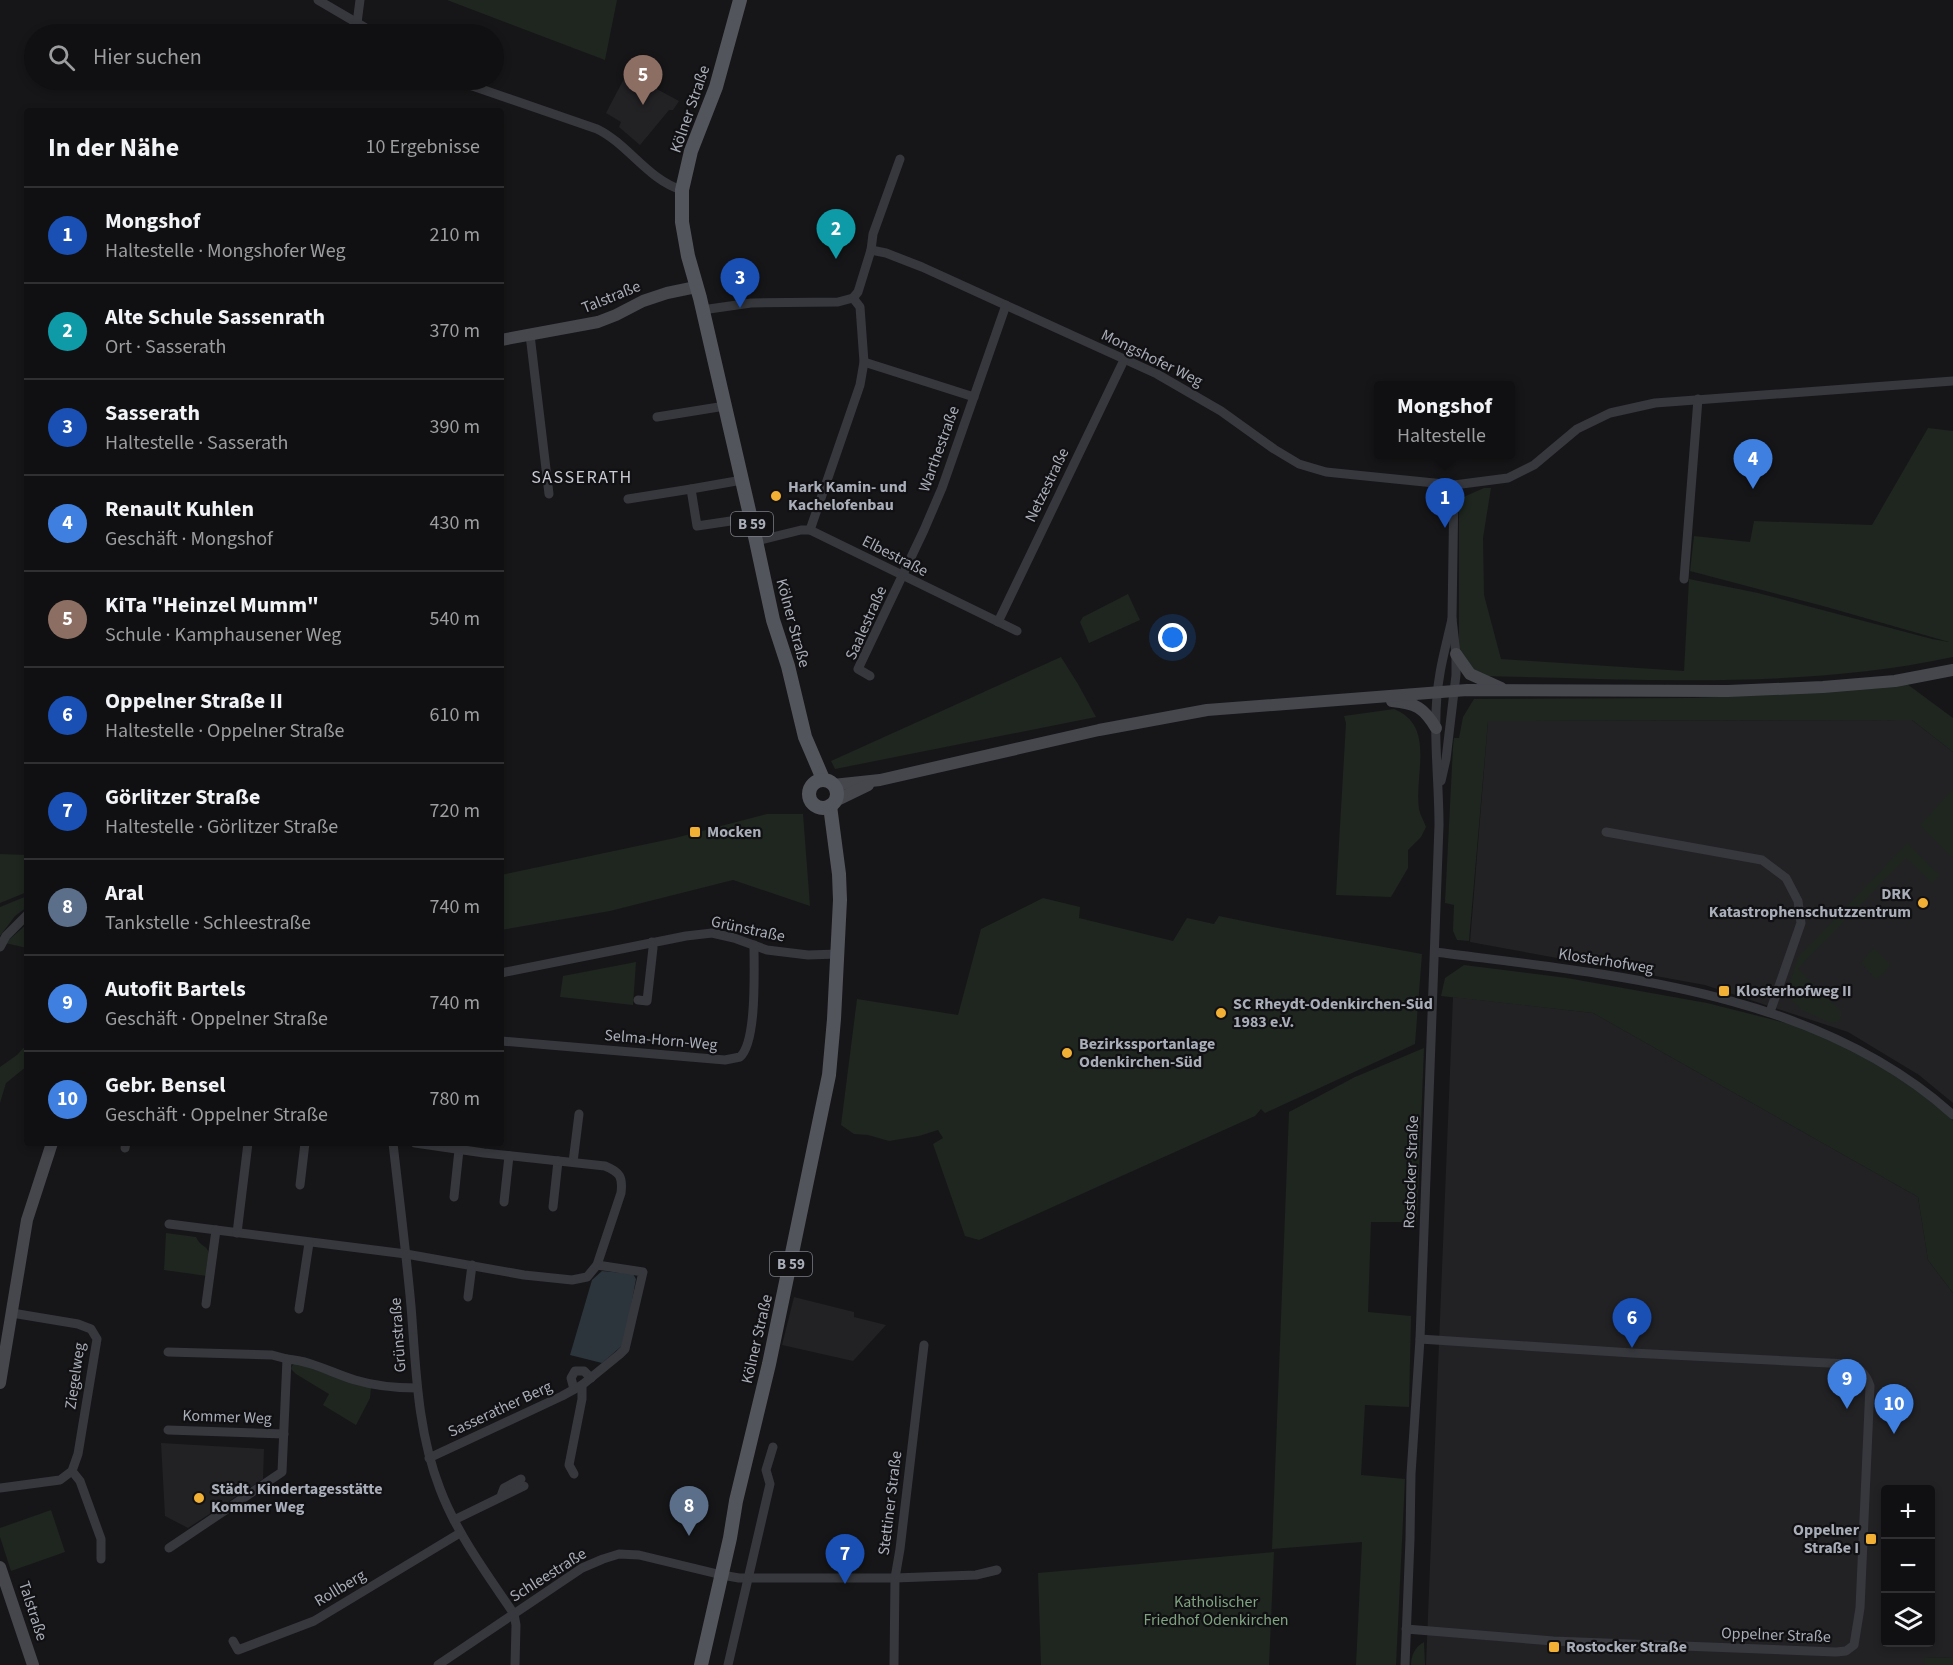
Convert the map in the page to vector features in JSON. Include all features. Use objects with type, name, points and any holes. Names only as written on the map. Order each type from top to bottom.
[{"type":"main road","name":"Kölner Straße","points":[[701,1665],[736,1501],[772,1354],[829,1075],[838,954],[839,874],[827,804],[837,792],[823,783],[806,763],[805,737],[788,666],[773,621],[682,222],[682,190],[691,151],[717,87],[740,0]]},
{"type":"main road","name":"Talstraße","points":[[504,339],[598,322],[643,301],[696,287]]},
{"type":"main road","points":[[1456,654],[1470,674],[1504,690]]},
{"type":"main road","points":[[823,783],[880,780],[1099,730],[1207,710],[1455,691],[1728,691],[1823,687],[1895,681],[1953,670]]},
{"type":"main road","points":[[1328,699],[1394,701],[1414,704],[1429,716],[1436,729]]},
{"type":"main road","points":[[827,804],[880,780]]},
{"type":"main road","name":"Kölner Straße","points":[[823,783],[810,790],[810,798],[827,804]]},
{"type":"main road","points":[[0,1383],[27,1220],[51,1146]]},
{"type":"main road","name":"Talstraße","points":[[0,1567],[33,1665]]},
{"type":"street","points":[[318,0],[357,23],[360,0]]},
{"type":"street","points":[[484,90],[612,136],[669,186],[682,190]]},
{"type":"street","points":[[702,310],[751,303],[838,302],[853,298],[858,292],[872,250],[873,234],[900,159]]},
{"type":"street","name":"Mongshofer Weg","points":[[872,250],[922,267],[1184,388],[1299,464],[1326,472],[1454,485],[1508,478],[1534,465],[1577,429],[1610,413],[1655,403],[1953,381]]},
{"type":"street","points":[[756,541],[810,530],[854,405],[864,362],[860,307],[853,298]]},
{"type":"street","name":"Warthestraße","points":[[903,577],[942,488],[1006,305]]},
{"type":"street","points":[[530,335],[549,494]]},
{"type":"street","name":"Netzestraße","points":[[998,622],[1124,360]]},
{"type":"street","name":"Warthestraße","points":[[864,362],[974,397]]},
{"type":"street","points":[[1684,579],[1698,399]]},
{"type":"street","points":[[657,417],[725,406]]},
{"type":"street","points":[[628,500],[742,480]]},
{"type":"street","points":[[1452,619],[1454,485]]},
{"type":"street","points":[[691,489],[697,525],[751,518]]},
{"type":"street","name":"Elbestraße","points":[[810,530],[1017,631]]},
{"type":"street","name":"Saalestraße","points":[[870,676],[858,669],[903,577]]},
{"type":"street","name":"Rostocker Straße","points":[[1439,789],[1446,759],[1455,691],[1456,654],[1452,619]]},
{"type":"street","name":"Rostocker Straße","points":[[1405,1665],[1411,1474],[1420,1339],[1435,952],[1439,789],[1436,729],[1439,673],[1452,619]]},
{"type":"street","points":[[1606,832],[1762,860],[1786,878],[1798,901],[1801,923],[1770,1012]]},
{"type":"street","points":[[0,947],[6,936],[24,918]]},
{"type":"street","name":"Grünstraße","points":[[504,972],[652,942],[712,933],[767,950],[808,955],[838,954]]},
{"type":"street","points":[[638,1000],[647,1001],[652,942]]},
{"type":"street","name":"Selma-Horn-Weg","points":[[504,1041],[725,1060],[740,1058],[747,1048],[751,1030],[754,945]]},
{"type":"street","name":"Klosterhofweg","points":[[1435,952],[1534,964],[1670,987],[1770,1012],[1833,1037],[1883,1062],[1930,1094],[1953,1115]]},
{"type":"street","points":[[573,1162],[579,1114]]},
{"type":"street","points":[[237,1233],[248,1146]]},
{"type":"street","points":[[300,1185],[305,1146]]},
{"type":"street","name":"Grünstraße","points":[[393,1146],[406,1254],[417,1388],[429,1458],[440,1491],[460,1533],[514,1614]]},
{"type":"street","points":[[168,1224],[406,1254],[524,1275],[572,1280],[587,1278],[597,1265],[621,1193],[623,1180],[620,1173],[605,1166],[508,1156],[485,1148],[459,1150],[434,1146]]},
{"type":"street","points":[[454,1197],[459,1150]]},
{"type":"street","points":[[504,1202],[508,1156]]},
{"type":"street","points":[[554,1207],[558,1161]]},
{"type":"street","points":[[206,1304],[216,1230]]},
{"type":"street","points":[[299,1309],[309,1243]]},
{"type":"street","points":[[468,1297],[472,1265]]},
{"type":"street","name":"Sasserather Berg","points":[[429,1458],[525,1415],[578,1387],[625,1349],[643,1272],[597,1265]]},
{"type":"street","name":"Ziegelweg","points":[[12,1313],[78,1324],[91,1329],[97,1339],[78,1454],[72,1471]]},
{"type":"street","name":"Oppelner Straße","points":[[1406,1629],[1553,1641],[1836,1652],[1846,1651],[1854,1646],[1860,1608],[1870,1386],[1866,1376],[1855,1367],[1848,1364],[1420,1339]]},
{"type":"street","name":"Stettiner Straße","points":[[894,1665],[895,1578],[924,1345]]},
{"type":"street","points":[[168,1352],[272,1355],[301,1360],[356,1380],[397,1388],[417,1388]]},
{"type":"street","name":"Kommer Weg","points":[[169,1548],[282,1472],[287,1359]]},
{"type":"street","points":[[574,1474],[569,1465],[582,1399],[578,1387],[571,1378],[575,1371],[584,1371],[591,1378]]},
{"type":"street","name":"Kommer Weg","points":[[168,1430],[284,1434]]},
{"type":"street","points":[[728,1665],[770,1484],[766,1470],[773,1447]]},
{"type":"street","points":[[0,1488],[60,1480],[72,1471],[80,1481],[101,1539],[101,1559]]},
{"type":"street","points":[[454,1520],[501,1496],[506,1496],[523,1482]]},
{"type":"street","name":"Rollberg","points":[[233,1641],[238,1650],[314,1621],[460,1533]]},
{"type":"street","name":"Schleestraße","points":[[438,1665],[582,1568],[619,1554],[639,1555],[722,1575],[748,1578],[895,1578],[976,1575],[997,1570]]},
{"type":"street","points":[[514,1614],[516,1625],[514,1665]]},
{"type":"shaded area","points":[[627,73],[679,101],[640,145],[619,127],[621,122],[606,113]]},
{"type":"shaded area","points":[[1912,720],[1953,752],[1953,1103],[1919,1075],[1848,1032],[1705,985],[1470,942],[1488,721]]},
{"type":"shaded area","points":[[1453,997],[1593,1013],[1918,1197],[1928,1260],[1953,1293],[1953,1658],[1925,1657],[1925,1665],[1426,1665]]},
{"type":"shaded area","points":[[602,1271],[633,1274],[636,1279],[624,1344],[602,1363],[570,1355],[592,1280]]},
{"type":"shaded area","points":[[794,1297],[854,1312],[854,1317],[886,1325],[853,1361],[782,1345]]},
{"type":"shaded area","name":"Städt. Kindertagesstätte Kommer Weg","points":[[161,1443],[264,1449],[263,1479],[188,1528],[165,1516]]},
{"type":"green space","points":[[447,0],[617,0],[605,60]]},
{"type":"green space","points":[[822,231],[841,244],[837,249],[818,238]]},
{"type":"green space","points":[[1928,428],[1953,431],[1953,657],[1836,674],[1718,680],[1659,680],[1481,676],[1469,668],[1459,652],[1459,499],[1484,488],[1491,488],[1483,538],[1484,595],[1501,659],[1684,671],[1689,579],[1758,593],[1949,642],[1690,571],[1694,536],[1750,542],[1754,521],[1872,525]]},
{"type":"green space","points":[[1128,594],[1140,620],[1089,643],[1080,622],[1083,617]]},
{"type":"green space","points":[[1061,657],[1096,717],[835,769],[831,761]]},
{"type":"green space","points":[[1907,684],[1953,718],[1953,752],[1912,720],[1488,721],[1469,941],[1457,940],[1453,931],[1454,905],[1445,903],[1453,747],[1454,738],[1459,738],[1463,717],[1474,699],[1692,698],[1799,693]]},
{"type":"green space","points":[[1394,709],[1407,717],[1415,727],[1419,739],[1419,809],[1426,827],[1421,837],[1408,850],[1408,868],[1391,897],[1336,895],[1346,723],[1344,716]]},
{"type":"green space","points":[[1953,789],[1953,858],[1920,825]]},
{"type":"green space","points":[[767,814],[803,814],[810,906],[733,880],[610,911],[504,929],[504,874],[675,838]]},
{"type":"green space","points":[[1907,843],[1940,875],[1932,883],[1906,858],[1798,969],[1841,1011],[1841,1018],[1831,1023],[1801,1010],[1792,1000],[1789,985],[1798,957]]},
{"type":"green space","points":[[0,854],[24,855],[24,893],[0,903]]},
{"type":"green space","points":[[24,897],[24,909],[15,916],[0,936],[0,907]]},
{"type":"green space","name":"Bezirkssportanlage Odenkirchen-Süd","points":[[1043,898],[1080,907],[1079,918],[1173,941],[1187,918],[1214,924],[1219,916],[1422,954],[1415,1044],[1265,1113],[1261,1109],[1255,1116],[979,1240],[965,1236],[933,1144],[943,1138],[938,1130],[889,1141],[854,1134],[841,1125],[857,999],[958,1015],[981,929]]},
{"type":"green space","points":[[24,927],[24,947],[5,943]]},
{"type":"green space","points":[[1875,949],[1890,964],[1877,979],[1861,963],[1871,950]]},
{"type":"green space","points":[[636,962],[633,1005],[560,997],[563,976]]},
{"type":"green space","points":[[1464,965],[1567,978],[1707,1003],[1830,1034],[1918,1086],[1953,1121],[1953,1293],[1928,1260],[1918,1197],[1593,1013],[1441,996],[1445,978]]},
{"type":"green space","points":[[24,1047],[24,1068],[6,1083],[0,1103],[0,1067]]},
{"type":"green space","points":[[1424,1048],[1417,1222],[1371,1222],[1368,1312],[1411,1316],[1409,1407],[1365,1405],[1361,1475],[1405,1479],[1396,1665],[1356,1665],[1362,1542],[1272,1549],[1289,1112],[1355,1077]]},
{"type":"green space","points":[[166,1233],[196,1237],[209,1253],[207,1276],[164,1270]]},
{"type":"green space","points":[[295,1363],[371,1388],[370,1398],[356,1425],[323,1405],[329,1394],[296,1374],[291,1369]]},
{"type":"green space","points":[[51,1510],[65,1552],[11,1571],[0,1537],[0,1528]]},
{"type":"green space","name":"Katholischer Friedhof Odenkirchen","points":[[1274,1552],[1269,1665],[1041,1665],[1038,1573]]},
{"type":"green space","points":[[1424,1642],[1425,1665],[1411,1665],[1414,1652]]},
{"type":"green space","points":[[1925,1657],[1953,1658],[1953,1665],[1925,1665]]},
{"type":"place","name":"KiTa \"Heinzel Mumm\"","points":[[643,105]]},
{"type":"place","name":"Alte Schule Sassenrath","points":[[836,259]]},
{"type":"place","name":"Sasserath","points":[[740,308]]},
{"type":"place","name":"Renault Kuhlen","points":[[1753,489]]},
{"type":"place","name":"Hark Kamin- und Kachelofenbau","points":[[776,496]]},
{"type":"place","name":"Mongshof","points":[[1445,528]]},
{"type":"place","name":"Mocken","points":[[695,832]]},
{"type":"place","name":"DRK Katastrophenschutzzentrum","points":[[1923,903]]},
{"type":"place","name":"Klosterhofweg II","points":[[1724,991]]},
{"type":"place","name":"SC Rheydt-Odenkirchen-Süd 1983 e.V.","points":[[1221,1013]]},
{"type":"place","name":"Bezirkssportanlage Odenkirchen-Süd","points":[[1067,1053]]},
{"type":"place","name":"Oppelner Straße II","points":[[1632,1348]]},
{"type":"place","name":"Autofit Bartels","points":[[1847,1409]]},
{"type":"place","name":"Gebr. Bensel","points":[[1894,1434]]},
{"type":"place","name":"Städt. Kindertagesstätte Kommer Weg","points":[[199,1498]]},
{"type":"place","name":"Aral","points":[[689,1536]]},
{"type":"place","name":"Oppelner Straße I","points":[[1871,1539]]},
{"type":"place","name":"Görlitzer Straße","points":[[845,1584]]},
{"type":"place","name":"Rostocker Straße","points":[[1554,1647]]},
{"type":"district","name":"SASSERATH","points":[[582,477]]}]
